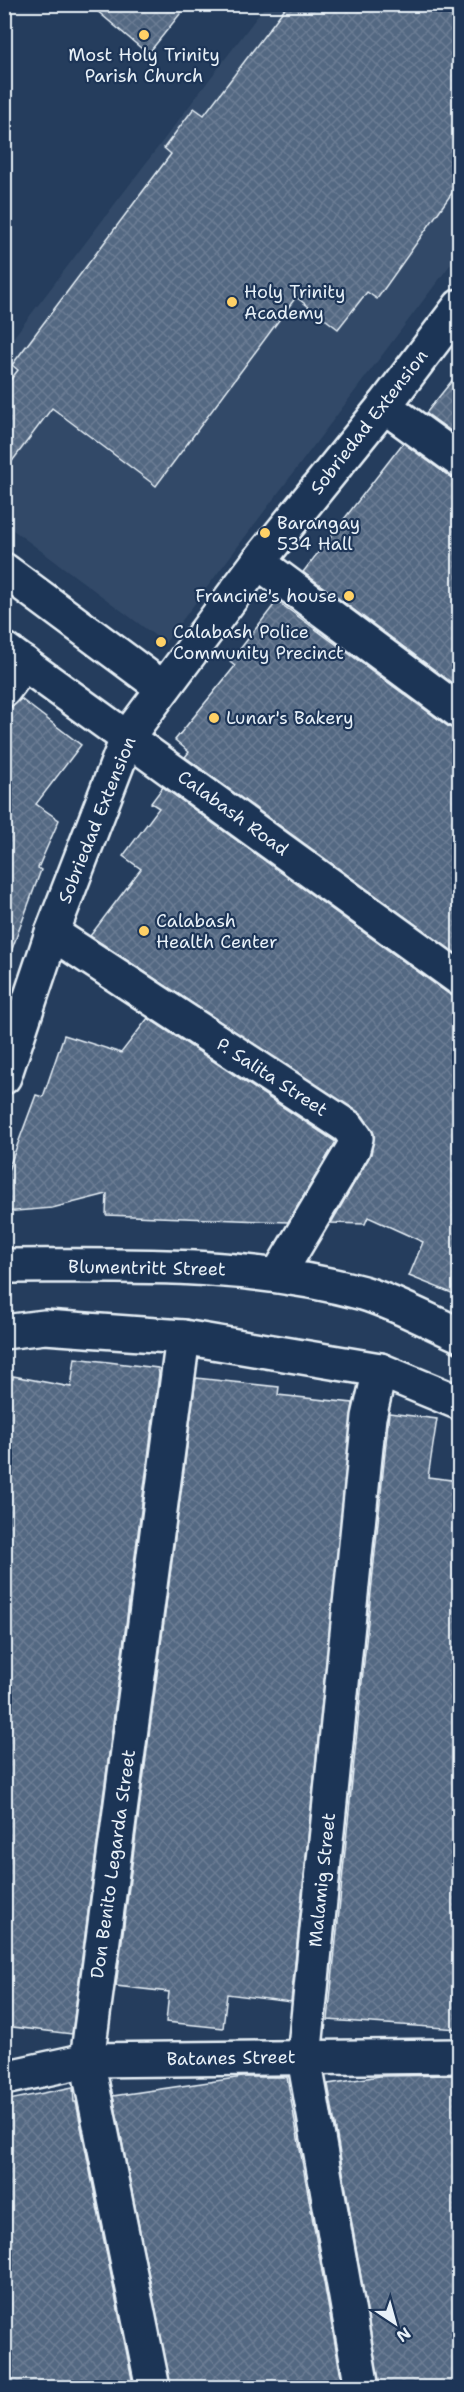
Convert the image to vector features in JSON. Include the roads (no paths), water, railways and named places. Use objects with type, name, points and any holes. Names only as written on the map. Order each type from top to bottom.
[{"type":"street","name":"Sobriedad Extension","points":[[4,1077],[52,933],[128,736],[258,562],[384,406],[459,306]]},
{"type":"street","points":[[384,406],[459,461]]},
{"type":"street","points":[[258,562],[459,712]]},
{"type":"street","points":[[4,570],[163,688]]},
{"type":"street","points":[[4,690],[14,656]]},
{"type":"street","name":"Calabash Road","points":[[14,656],[128,736],[459,979]]},
{"type":"street","name":"P. Salita Street","points":[[52,933],[348,1127],[356,1138],[353,1149],[278,1275]]},
{"type":"street","name":"Blumentritt Street","points":[[4,1266],[194,1266],[278,1275],[365,1294],[459,1335]]},
{"type":"street","points":[[4,1332],[45,1327],[183,1337],[380,1370],[459,1403]]},
{"type":"street","name":"Don Benito Legarda Street","points":[[153,2388],[87,2060],[183,1337]]},
{"type":"street","name":"Malamig Street","points":[[362,2388],[303,2058],[369,1416],[380,1370]]},
{"type":"street","name":"Batanes Street","points":[[4,2078],[87,2060],[459,2056]]},
{"type":"place","name":"Most Holy Trinity Parish Church","points":[[144,35]]},
{"type":"place","name":"Holy Trinity Academy","points":[[232,302]]},
{"type":"place","name":"Barangay 534 Hall","points":[[265,533]]},
{"type":"place","name":"Francine's house","points":[[349,596]]},
{"type":"place","name":"Calabash Police Community Precinct","points":[[161,642]]},
{"type":"place","name":"Lunar's Bakery","points":[[214,718]]},
{"type":"place","name":"Calabash Health Center","points":[[144,931]]}]
